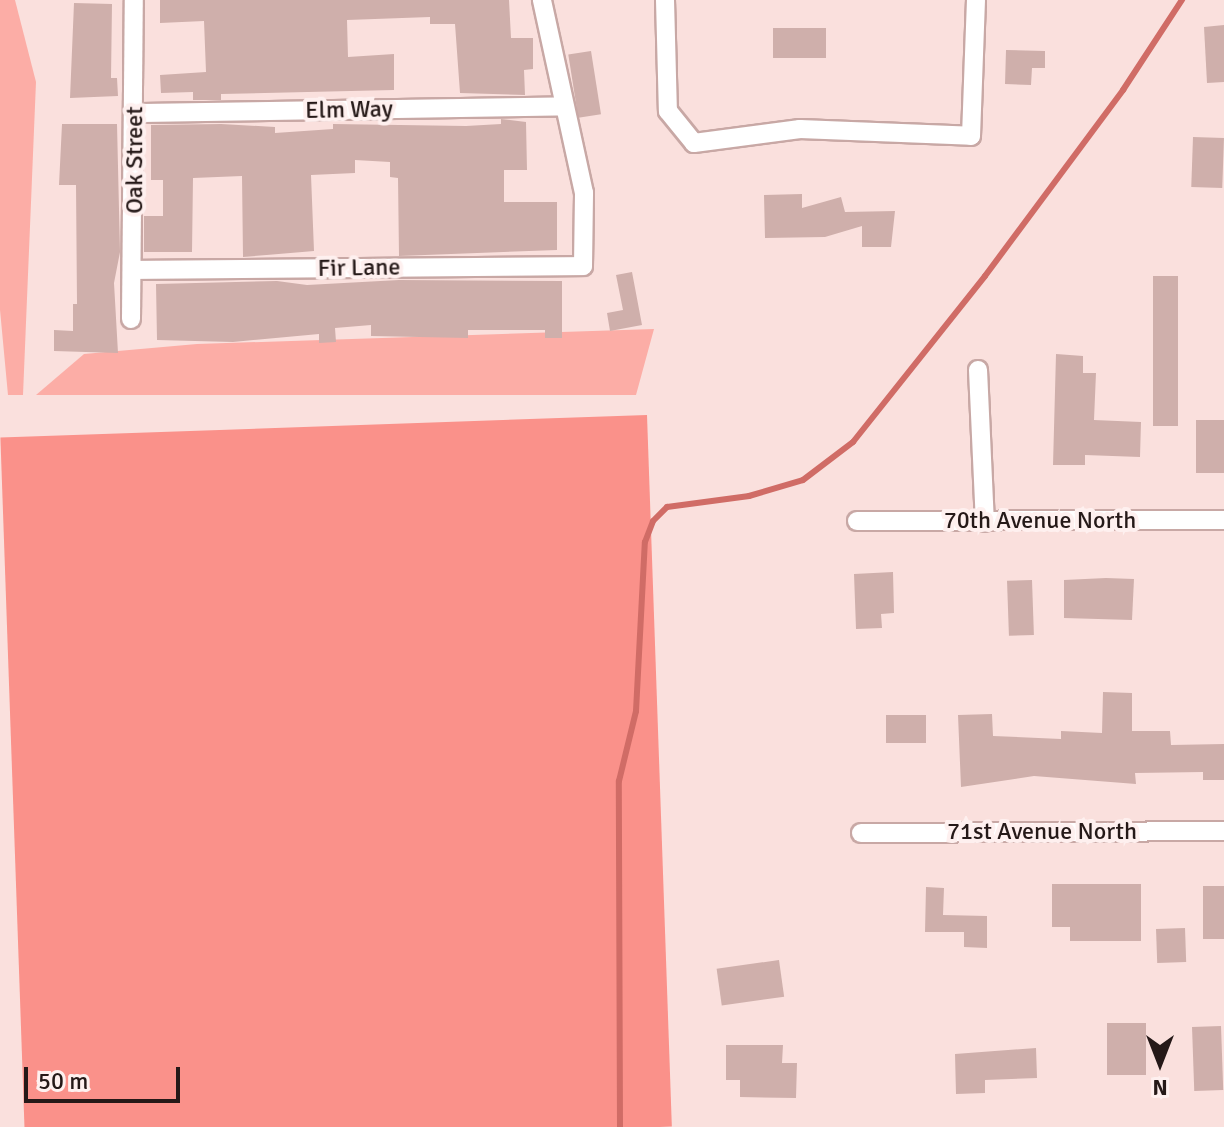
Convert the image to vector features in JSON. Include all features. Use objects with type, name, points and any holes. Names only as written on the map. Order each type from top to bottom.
[{"type":"street","name":"Oak Street","points":[[131,319],[135,270],[134,0]]},
{"type":"street","points":[[542,0],[563,106]]},
{"type":"street","points":[[665,0],[668,111],[694,143],[800,129],[971,136],[976,0]]},
{"type":"street","name":"Elm Way","points":[[135,113],[563,106]]},
{"type":"street","name":"Fir Lane","points":[[135,270],[583,266],[584,193],[563,106]]},
{"type":"street","points":[[978,370],[985,522]]},
{"type":"street","name":"70th Avenue North","points":[[857,521],[1224,520]]},
{"type":"street","name":"71st Avenue North","points":[[861,833],[1224,831]]},
{"type":"shaded area","points":[[0,0],[15,0],[36,82],[23,395],[8,395],[0,310]]},
{"type":"shaded area","points":[[654,329],[636,395],[36,395],[84,354],[197,344]]},
{"type":"shaded area","points":[[647,415],[672,1127],[24,1127],[0,438]]},
{"type":"building","points":[[160,0],[509,0],[511,38],[533,38],[533,69],[524,70],[525,95],[460,93],[455,24],[430,24],[430,17],[347,20],[348,57],[394,54],[394,90],[221,94],[221,100],[193,100],[193,92],[161,93],[160,75],[206,72],[204,21],[160,23]]},
{"type":"building","points":[[74,3],[112,4],[111,78],[117,78],[118,96],[70,98]]},
{"type":"building","points":[[1224,25],[1224,82],[1207,83],[1204,27]]},
{"type":"building","points":[[773,28],[826,28],[826,58],[773,58]]},
{"type":"building","points":[[1006,50],[1045,51],[1045,68],[1032,68],[1031,85],[1005,84]]},
{"type":"building","points":[[591,51],[601,114],[578,118],[568,55]]},
{"type":"building","points":[[501,119],[526,122],[527,170],[504,170],[504,202],[557,202],[557,250],[399,256],[398,178],[390,177],[390,162],[355,160],[355,173],[311,175],[314,251],[243,257],[242,176],[193,178],[192,252],[144,252],[144,216],[163,216],[163,180],[151,180],[151,125],[275,127],[275,133],[333,129],[333,124],[466,126],[501,124]]},
{"type":"building","points":[[62,124],[117,124],[120,252],[114,283],[118,353],[54,351],[54,330],[73,331],[73,304],[77,304],[76,185],[59,185]]},
{"type":"building","points":[[1193,137],[1224,138],[1222,188],[1191,187]]},
{"type":"building","points":[[802,194],[802,208],[841,197],[845,212],[895,211],[891,247],[862,247],[862,226],[825,237],[765,238],[764,195]]},
{"type":"building","points":[[632,272],[642,325],[610,331],[607,313],[623,310],[616,275]]},
{"type":"building","points":[[1153,276],[1178,276],[1178,426],[1153,426]]},
{"type":"building","points":[[399,280],[562,281],[562,338],[545,338],[545,330],[468,330],[468,338],[371,336],[371,325],[335,328],[336,342],[319,343],[319,334],[233,342],[157,340],[156,284],[277,281],[307,285]]},
{"type":"building","points":[[1056,354],[1083,356],[1083,373],[1096,373],[1094,420],[1141,422],[1140,457],[1085,455],[1085,465],[1053,465]]},
{"type":"building","points":[[1196,420],[1224,420],[1224,473],[1196,473]]},
{"type":"building","points":[[893,572],[894,613],[881,614],[882,628],[856,629],[854,574]]},
{"type":"building","points":[[1134,579],[1132,620],[1064,618],[1064,580]]},
{"type":"building","points":[[1032,580],[1034,635],[1009,636],[1007,581]]},
{"type":"building","points":[[1103,692],[1132,693],[1132,731],[1170,731],[1171,745],[1224,744],[1224,780],[1203,780],[1203,772],[1135,773],[1136,784],[1034,776],[961,787],[958,715],[992,714],[993,736],[1061,739],[1061,731],[1102,733]]},
{"type":"building","points":[[886,715],[926,715],[926,743],[886,743]]},
{"type":"building","points":[[1052,884],[1141,884],[1141,941],[1070,941],[1070,927],[1052,927]]},
{"type":"building","points":[[1203,886],[1224,886],[1224,939],[1203,939]]},
{"type":"building","points":[[926,887],[944,888],[943,915],[987,916],[987,948],[964,947],[964,932],[925,932]]},
{"type":"building","points":[[1185,928],[1186,962],[1157,963],[1156,929]]},
{"type":"building","points":[[779,960],[784,997],[722,1005],[717,969]]},
{"type":"building","points":[[1107,1023],[1146,1023],[1146,1075],[1107,1075]]},
{"type":"building","points":[[1221,1026],[1223,1090],[1194,1091],[1192,1027]]},
{"type":"building","points":[[726,1045],[783,1045],[782,1063],[797,1063],[796,1098],[740,1097],[740,1080],[726,1080]]},
{"type":"building","points":[[1036,1048],[1037,1078],[985,1080],[985,1093],[956,1094],[955,1054]]},
{"type":"waterway","points":[[620,1127],[619,781],[636,711],[645,542],[653,521],[667,507],[749,496],[803,480],[853,442],[985,276],[1123,90],[1182,0]]}]
